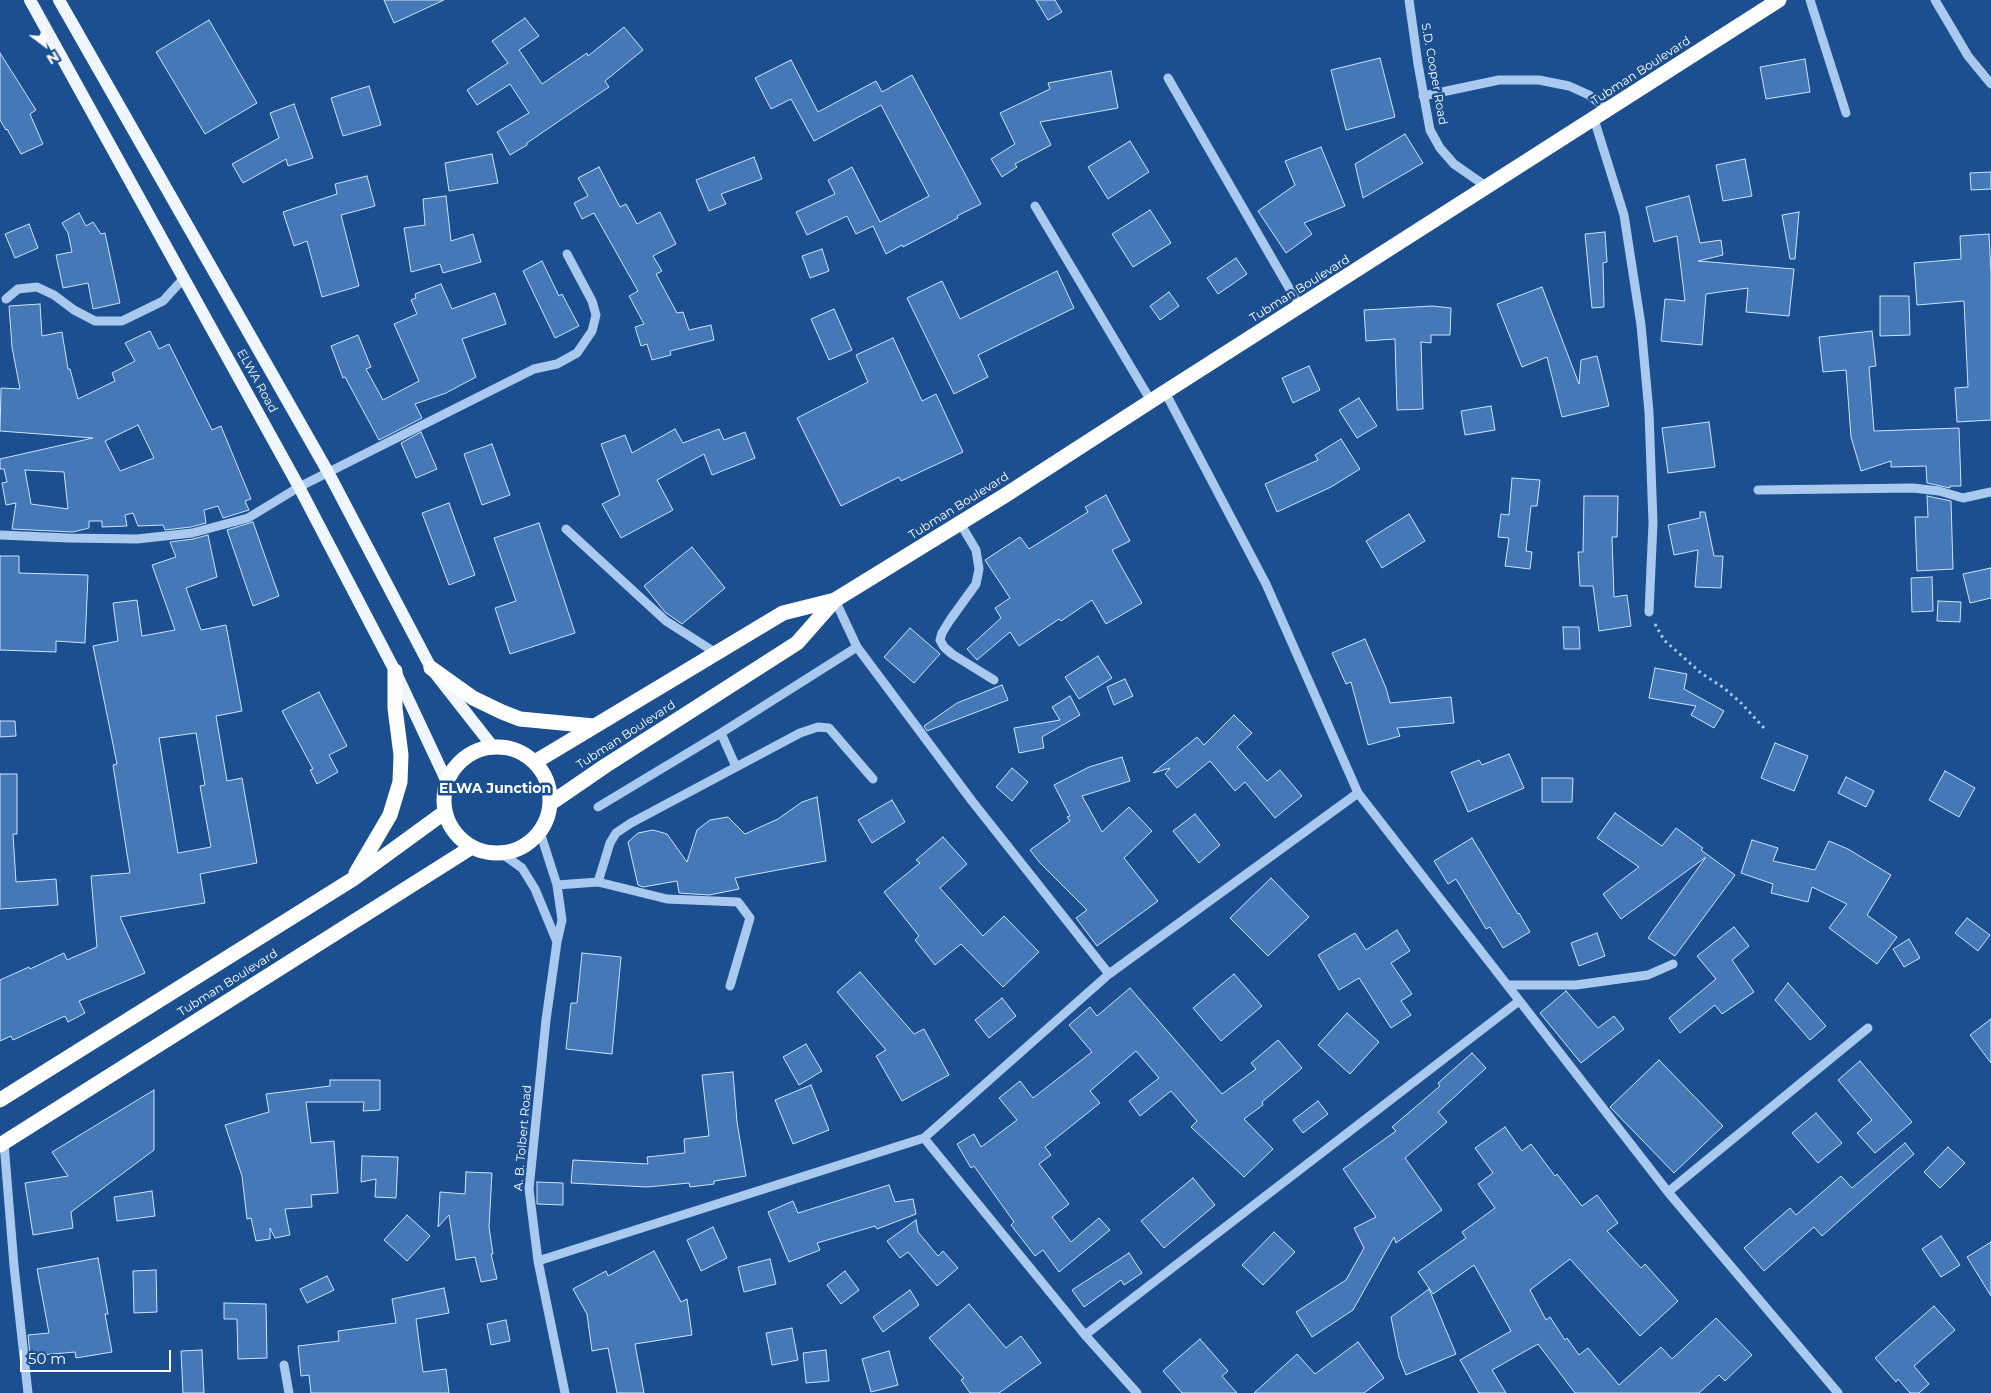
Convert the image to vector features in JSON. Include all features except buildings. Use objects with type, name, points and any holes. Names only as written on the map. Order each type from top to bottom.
[{"type":"highway","name":"Tubman Boulevard","points":[[551,803],[613,760],[797,643],[835,600],[1300,307],[1779,0]]},
{"type":"highway","name":"Tubman Boulevard","points":[[535,762],[783,613],[835,600]]},
{"type":"highway","points":[[431,668],[473,698],[502,712],[520,718],[594,726]]},
{"type":"highway","points":[[353,879],[390,816],[400,782],[401,755],[395,708],[395,671]]},
{"type":"highway","points":[[493,747],[508,748],[522,753],[535,762],[544,774],[549,788],[551,803],[547,818],[540,832],[530,842],[516,850],[501,854],[486,852],[472,847],[460,838],[450,826],[445,812],[444,797],[447,782],[454,769],[465,758],[478,750],[493,747]]},
{"type":"highway","name":"Tubman Boulevard","points":[[0,1100],[353,879],[445,812]]},
{"type":"highway","name":"Tubman Boulevard","points":[[2,1144],[472,847]]},
{"type":"main road","name":"ELWA Road","points":[[30,0],[299,487],[395,671],[447,782]]},
{"type":"main road","name":"ELWA Road","points":[[59,0],[328,472],[431,668],[493,747]]},
{"type":"street","name":"S.D. Cooper Road","points":[[1409,0],[1430,130],[1440,148],[1454,164],[1487,186]]},
{"type":"street","points":[[1810,0],[1846,113]]},
{"type":"street","points":[[1935,0],[1968,56],[1991,84]]},
{"type":"street","points":[[1168,78],[1300,307]]},
{"type":"street","points":[[1423,96],[1499,80],[1539,80],[1569,86],[1589,95],[1608,110]]},
{"type":"street","points":[[1594,119],[1624,215],[1641,325],[1649,412],[1653,523],[1649,612]]},
{"type":"street","points":[[1036,206],[1151,401]]},
{"type":"street","points":[[0,535],[137,539],[192,533],[248,518],[328,472],[534,369],[557,364],[577,353],[592,331],[596,315],[592,301],[567,254]]},
{"type":"street","points":[[6,299],[18,289],[37,287],[54,295],[74,310],[95,321],[122,321],[163,301],[184,278]]},
{"type":"street","points":[[1165,392],[1266,584],[1358,793],[1668,1192],[1838,1393]]},
{"type":"street","points":[[1758,490],[1912,488],[1939,491],[1963,498],[1991,492]]},
{"type":"street","points":[[960,523],[976,550],[980,568],[976,584],[950,620],[940,640],[944,647],[952,654],[994,680]]},
{"type":"street","points":[[566,529],[666,621],[716,653]]},
{"type":"street","points":[[835,600],[857,647],[972,801],[1109,974]]},
{"type":"street","points":[[598,807],[721,733],[857,647]]},
{"type":"street","points":[[598,882],[610,843],[616,833],[631,823],[800,733],[818,727],[829,728],[873,779]]},
{"type":"street","points":[[721,733],[736,766]]},
{"type":"street","points":[[538,1261],[924,1138],[1109,974],[1358,793]]},
{"type":"street","name":"A. B. Tolbert Road","points":[[540,832],[557,885],[562,920],[546,1020],[529,1189],[538,1261],[565,1393]]},
{"type":"street","name":"A. B. Tolbert Road","points":[[501,854],[522,868],[527,875],[546,911],[557,942]]},
{"type":"street","points":[[557,885],[598,882],[667,899],[738,902],[750,918],[730,986]]},
{"type":"street","points":[[1508,985],[1576,985],[1648,975],[1673,964]]},
{"type":"street","points":[[1085,1335],[1519,1001]]},
{"type":"street","points":[[1668,1192],[1868,1028]]},
{"type":"street","points":[[924,1138],[1085,1335],[1137,1393]]},
{"type":"street","points":[[2,1144],[28,1393]]},
{"type":"street","points":[[284,1365],[289,1393]]},
{"type":"path","points":[[1649,612],[1664,640],[1701,673],[1724,688],[1764,728]]},
{"type":"district","name":"ELWA Junction","points":[[495,789]]}]
